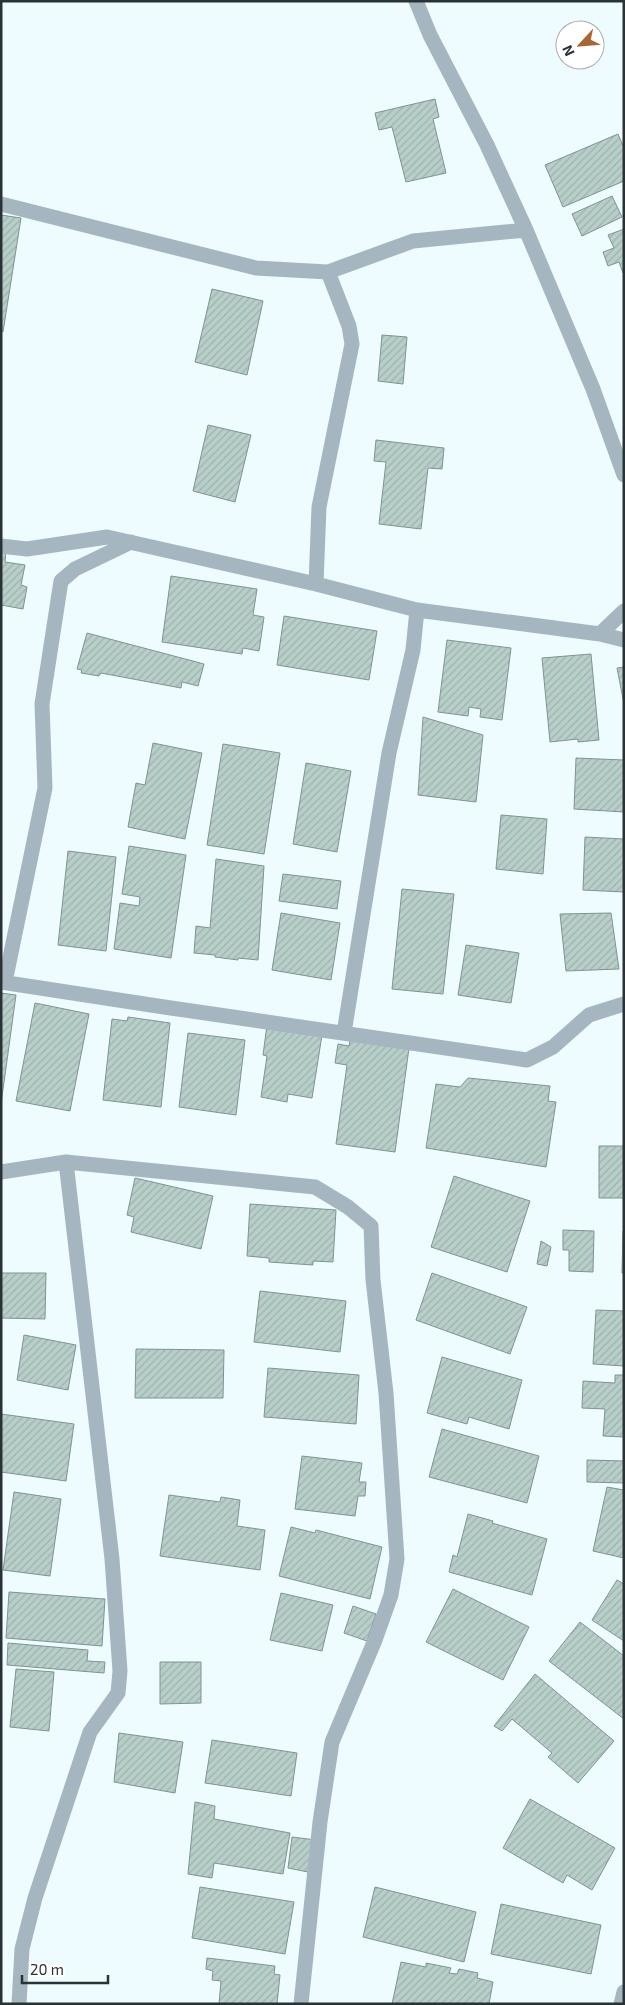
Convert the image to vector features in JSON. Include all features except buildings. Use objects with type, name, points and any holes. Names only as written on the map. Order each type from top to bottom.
[{"type":"street","points":[[416,1],[430,35],[487,145],[526,230],[593,390],[624,475]]},
{"type":"street","points":[[1,204],[256,268],[328,272],[413,242],[526,230]]},
{"type":"street","points":[[316,584],[319,507],[352,344],[348,326],[328,272]]},
{"type":"street","points":[[1,546],[27,549],[107,537],[316,584],[417,610],[600,634],[624,640]]},
{"type":"street","points":[[131,542],[75,569],[61,581],[42,704],[45,788],[3,982],[527,1060],[553,1047],[589,1015],[624,1004]]},
{"type":"street","points":[[344,1033],[389,753],[412,650],[417,610]]},
{"type":"street","points":[[600,634],[624,611]]},
{"type":"street","points":[[19,2004],[22,1949],[36,1898],[90,1732],[118,1693],[120,1671],[112,1559],[66,1162]]},
{"type":"street","points":[[1,1172],[66,1162],[315,1187],[348,1207],[371,1226],[373,1280],[386,1393],[397,1559],[391,1595],[332,1742],[320,1822],[301,2004]]},
{"type":"street","points":[[621,2004],[624,1992]]}]
